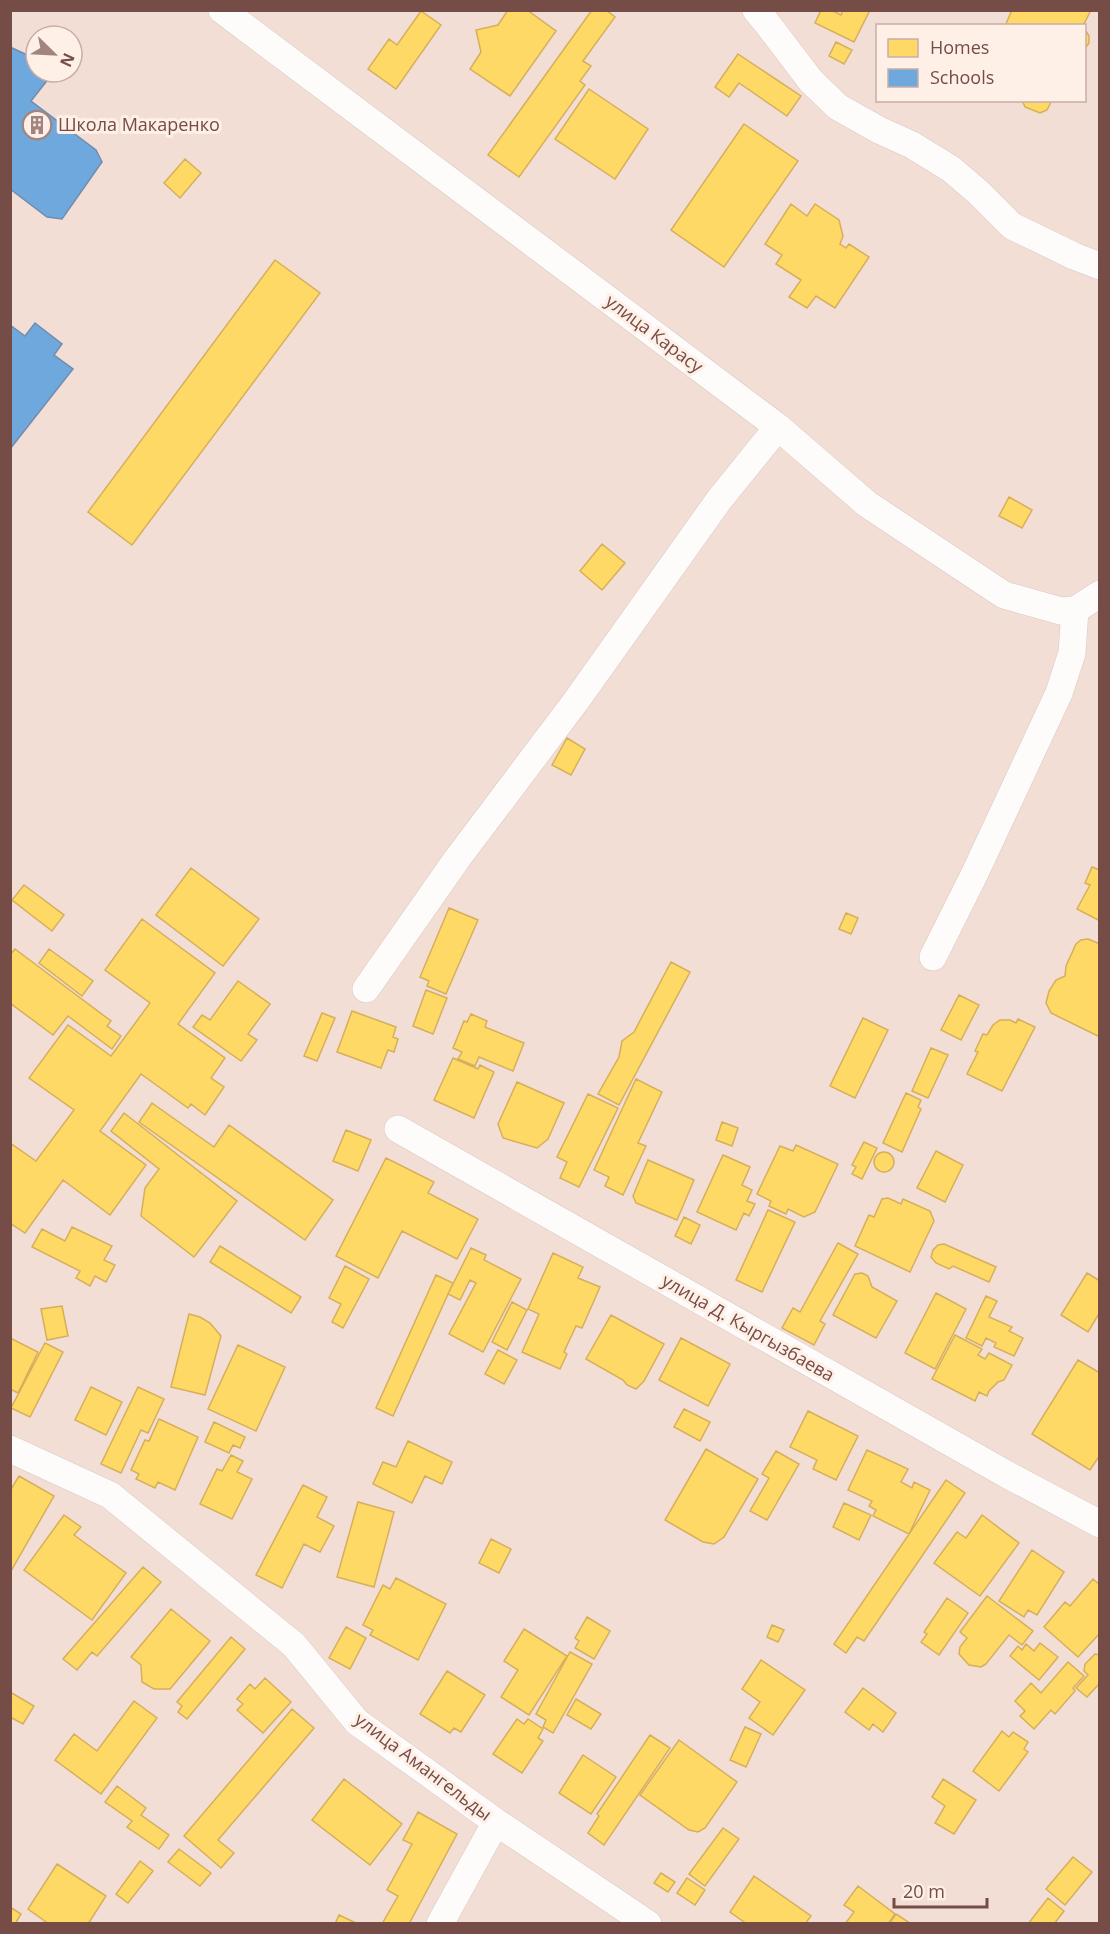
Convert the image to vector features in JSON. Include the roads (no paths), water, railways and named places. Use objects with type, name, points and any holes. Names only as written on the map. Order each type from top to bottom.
[{"type":"street","name":"улица Карасу","points":[[222,10],[778,427],[867,504],[1004,595],[1061,611],[1075,610]]},
{"type":"street","points":[[756,10],[811,81],[838,108],[912,145],[951,169],[1012,226],[1100,266]]},
{"type":"street","points":[[366,989],[457,859],[576,701],[720,500],[778,427]]},
{"type":"street","points":[[933,957],[1059,693],[1072,653],[1075,610],[1100,594]]},
{"type":"street","name":"улица Д. Кыргызбаева","points":[[398,1129],[1006,1474],[1100,1524]]},
{"type":"street","name":"улица Амангельды","points":[[10,1449],[110,1495],[294,1645],[357,1722],[496,1822],[648,1923]]},
{"type":"street","points":[[440,1923],[496,1822]]},
{"type":"place","name":"Школа Макаренко","points":[[37,125]]}]
